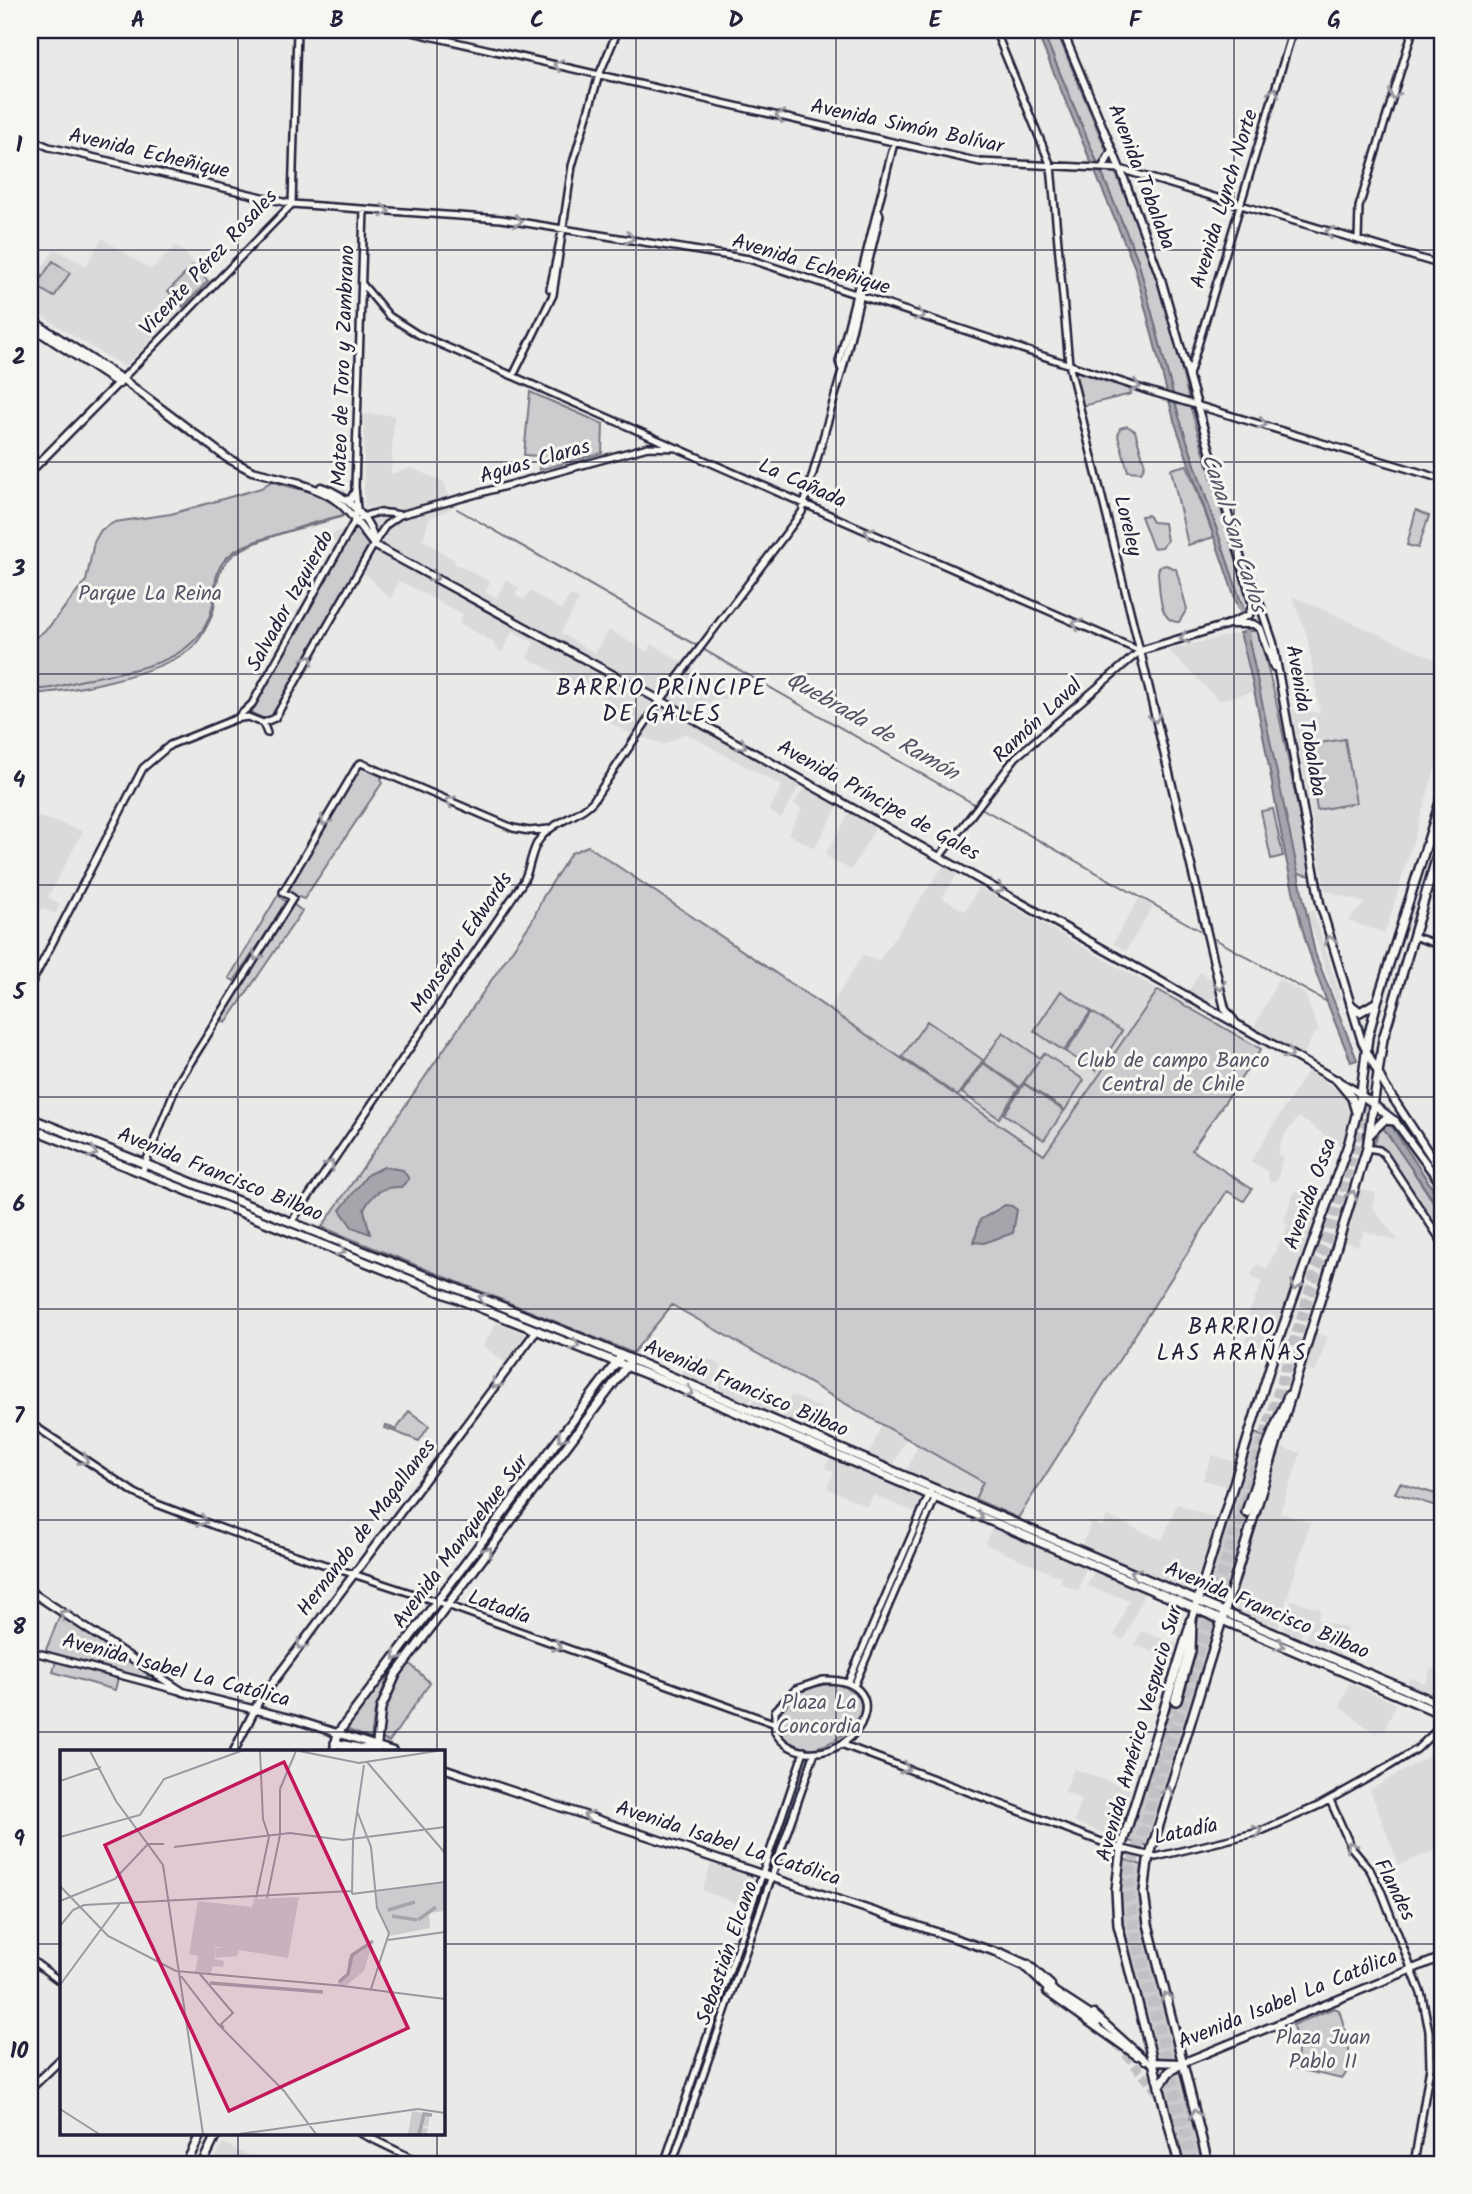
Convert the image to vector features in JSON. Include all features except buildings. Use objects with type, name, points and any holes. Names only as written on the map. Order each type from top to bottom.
[{"type":"highway","points":[[1247,1512],[1271,1439],[1289,1396]]},
{"type":"highway","points":[[1176,1700],[1188,1660],[1191,1621]]},
{"type":"highway","points":[[1001,1954],[1026,1965],[1054,1993],[1097,2021]]},
{"type":"main road","name":"Avenida Tobalaba","points":[[1062,30],[1120,169],[1161,279],[1242,563],[1271,635],[1320,903],[1366,1053],[1442,1173]]},
{"type":"main road","points":[[1102,167],[1112,150]]},
{"type":"main road","points":[[30,319],[233,462],[261,474],[324,488],[346,500],[357,518]]},
{"type":"main road","points":[[30,327],[122,382]]},
{"type":"main road","name":"Vicente Pérez Rosales","points":[[30,472],[122,382]]},
{"type":"main road","points":[[298,483],[338,500],[373,535],[374,545]]},
{"type":"main road","points":[[346,500],[351,499],[355,492]]},
{"type":"main road","name":"Avenida Príncipe de Gales","points":[[374,545],[661,700],[1361,1094]]},
{"type":"main road","points":[[1242,563],[1253,607],[1244,621]]},
{"type":"main road","points":[[1140,651],[1244,621],[1262,630],[1276,672]]},
{"type":"main road","name":"Loreley","points":[[1140,651],[1225,1009],[1242,1027]]},
{"type":"main road","name":"Avenida Ossa","points":[[1196,1605],[1295,1288],[1330,1200],[1356,1117],[1377,1002],[1439,822],[1442,796]]},
{"type":"main road","name":"Avenida Ossa","points":[[1223,1611],[1286,1416],[1289,1396],[1367,1148],[1383,1039],[1442,839]]},
{"type":"main road","points":[[1410,906],[1421,910]]},
{"type":"main road","points":[[1351,1004],[1357,1010],[1364,1011],[1377,1002]]},
{"type":"main road","points":[[1337,1080],[1352,1098],[1356,1117]]},
{"type":"main road","points":[[1361,1094],[1395,1121],[1442,1185]]},
{"type":"main road","name":"Avenida Francisco Bilbao","points":[[30,1118],[546,1323],[619,1359]]},
{"type":"main road","points":[[1370,1133],[1384,1120],[1395,1121]]},
{"type":"main road","name":"Avenida Francisco Bilbao","points":[[30,1128],[537,1330],[629,1363],[933,1493],[1048,1547],[1196,1605],[1223,1611],[1442,1705]]},
{"type":"main road","points":[[278,1225],[292,1221]]},
{"type":"main road","points":[[537,1330],[546,1323]]},
{"type":"main road","name":"Hernando de Magallanes","points":[[234,1750],[254,1709],[537,1330]]},
{"type":"main road","name":"Avenida Manquehue Sur","points":[[335,1747],[338,1733],[619,1359]]},
{"type":"main road","name":"Avenida Manquehue Sur","points":[[376,1749],[380,1709],[390,1685],[629,1363]]},
{"type":"main road","name":"Avenida Francisco Bilbao","points":[[933,1493],[1066,1544],[1196,1605],[1221,1620],[1442,1714]]},
{"type":"main road","points":[[1048,1547],[1066,1544]]},
{"type":"main road","points":[[30,1591],[183,1692]]},
{"type":"main road","name":"Avenida Américo Vespucio Sur","points":[[1179,2164],[1159,2087],[1149,2061],[1118,1925],[1116,1889],[1121,1848],[1196,1605]]},
{"type":"main road","name":"Avenida Américo Vespucio Sur","points":[[1208,2164],[1145,1906],[1149,1856],[1223,1611]]},
{"type":"main road","name":"Avenida Isabel La Católica","points":[[183,1692],[338,1733],[376,1749]]},
{"type":"main road","points":[[335,1747],[376,1749]]},
{"type":"main road","name":"Avenida Isabel La Católica","points":[[444,1768],[1022,1960],[1039,1971],[1063,1995],[1105,2021],[1149,2061],[1182,2063],[1442,1957]]},
{"type":"main road","points":[[30,2089],[60,2060]]},
{"type":"main road","points":[[1159,2087],[1169,2072],[1182,2063]]},
{"type":"main road","points":[[186,2164],[201,2134]]},
{"type":"main road","points":[[202,2164],[217,2134]]},
{"type":"street","name":"Vicente Pérez Rosales","points":[[122,382],[292,204],[298,30]]},
{"type":"street","name":"Avenida Simón Bolívar","points":[[403,30],[980,162],[1120,169],[1442,265]]},
{"type":"street","points":[[513,376],[549,303],[572,166],[599,75],[618,30]]},
{"type":"street","name":"Loreley","points":[[995,30],[1051,166],[1069,364],[1140,651]]},
{"type":"street","name":"Avenida Lynch Norte","points":[[1189,377],[1293,30]]},
{"type":"street","points":[[1358,240],[1359,207],[1413,30]]},
{"type":"street","name":"Avenida Echeñique","points":[[30,139],[49,146],[292,204],[501,219],[730,255],[1161,394],[1442,479]]},
{"type":"street","name":"Monseñor Edwards","points":[[292,1221],[523,882],[535,847],[549,829],[585,809],[593,800],[661,700],[806,504],[894,142]]},
{"type":"street","name":"Mateo de Toro y Zambrano","points":[[357,518],[355,492],[364,209]]},
{"type":"street","name":"La Cañada","points":[[363,285],[389,316],[408,329],[1140,651]]},
{"type":"street","name":"La Cañada","points":[[362,297],[373,300]]},
{"type":"street","points":[[648,435],[648,447]]},
{"type":"street","name":"Aguas Claras","points":[[374,545],[386,525],[400,515],[648,447],[678,448]]},
{"type":"street","points":[[385,512],[386,525]]},
{"type":"street","name":"Aguas Claras","points":[[357,518],[385,512],[400,515]]},
{"type":"street","name":"Salvador Izquierdo","points":[[253,718],[250,713],[252,704],[357,518]]},
{"type":"street","name":"Salvador Izquierdo","points":[[262,723],[275,718],[374,545]]},
{"type":"street","name":"Ramón Laval","points":[[940,856],[1016,757],[1140,651]]},
{"type":"street","name":"Salvador Izquierdo","points":[[235,719],[252,704]]},
{"type":"street","points":[[30,986],[143,768],[170,745],[235,719],[253,718],[262,723],[267,733]]},
{"type":"street","points":[[142,1172],[177,1084],[293,898],[283,892],[360,763],[513,828],[529,831],[549,829]]},
{"type":"street","points":[[1413,936],[1442,946]]},
{"type":"street","points":[[1367,1148],[1379,1150],[1388,1160],[1442,1242]]},
{"type":"street","name":"Latadía","points":[[30,1423],[149,1501],[268,1546],[447,1605],[773,1723]]},
{"type":"street","points":[[851,1685],[933,1493]]},
{"type":"street","name":"Avenida Isabel La Católica","points":[[30,1651],[183,1692]]},
{"type":"street","points":[[823,1680],[851,1685],[865,1700],[865,1717],[855,1734],[841,1744],[815,1752],[804,1751],[782,1742],[773,1723],[779,1705],[800,1686],[823,1680]]},
{"type":"street","name":"Latadía","points":[[841,1744],[1121,1848],[1149,1856],[1164,1856],[1259,1832],[1330,1800],[1417,1749],[1442,1725]]},
{"type":"street","name":"Sebastián Elcano","points":[[672,2164],[767,1875],[804,1751]]},
{"type":"street","name":"Sebastián Elcano","points":[[767,1875],[815,1752]]},
{"type":"street","name":"Flandes","points":[[1330,1800],[1351,1847],[1374,1876],[1412,1969],[1429,2031],[1430,2067],[1414,2164]]},
{"type":"street","name":"Sebastián Elcano","points":[[664,2164],[739,1957]]},
{"type":"street","points":[[30,1959],[60,1981]]},
{"type":"street","points":[[361,2134],[424,2164]]},
{"type":"shaded area","points":[[1036,30],[1042,30],[1138,260],[1179,417],[1244,611],[1240,611],[1236,601],[1174,420],[1135,268]]},
{"type":"shaded area","points":[[102,238],[151,270],[176,245],[211,280],[124,367],[30,309],[30,285],[55,249],[86,266]]},
{"type":"shaded area","points":[[364,414],[394,415],[391,474],[411,468],[444,482],[452,508],[429,519],[423,540],[455,560],[454,563],[490,582],[485,592],[496,598],[506,580],[520,588],[515,595],[524,600],[530,591],[561,610],[570,595],[579,600],[561,633],[595,653],[609,630],[647,652],[652,644],[730,691],[726,699],[712,700],[701,724],[803,780],[781,818],[769,811],[782,786],[685,733],[665,744],[633,735],[601,718],[610,701],[527,658],[534,643],[513,631],[502,652],[494,647],[495,643],[459,623],[463,614],[399,581],[390,599],[328,535],[395,512],[382,507],[364,508]]},
{"type":"shaded area","points":[[1292,596],[1442,662],[1442,746],[1385,933],[1348,921],[1365,903],[1325,890],[1292,710],[1320,713],[1307,636]]},
{"type":"shaded area","points":[[1247,631],[1315,953],[1357,1060],[1351,1062],[1316,972],[1296,904],[1250,671],[1240,633]]},
{"type":"shaded area","points":[[1239,633],[1253,692],[1219,700],[1168,650]]},
{"type":"shaded area","points":[[805,786],[839,805],[814,848],[788,834],[802,809],[794,804]]},
{"type":"shaded area","points":[[850,812],[876,827],[851,870],[825,855]]},
{"type":"shaded area","points":[[30,814],[83,831],[48,897],[60,904],[55,914],[42,908],[37,917],[30,915]]},
{"type":"shaded area","points":[[943,866],[957,874],[942,898],[965,911],[979,887],[1158,990],[1044,1155],[829,1009],[863,954],[878,962]]},
{"type":"shaded area","points":[[1139,899],[1153,906],[1126,951],[1113,943]]},
{"type":"shaded area","points":[[1313,910],[1341,999],[1336,1001],[1307,912]]},
{"type":"shaded area","points":[[1200,972],[1209,978],[1214,976],[1219,997],[1201,1002],[1187,994]]},
{"type":"shaded area","points":[[1279,979],[1305,994],[1319,1032],[1314,1034],[1303,1056],[1253,1029]]},
{"type":"shaded area","points":[[1308,1070],[1339,1091],[1352,1105],[1342,1147],[1299,1117],[1285,1134],[1277,1154],[1283,1156],[1277,1180],[1270,1183],[1267,1171],[1251,1161]]},
{"type":"shaded area","points":[[1389,1122],[1442,1203],[1442,1213],[1382,1126]]},
{"type":"shaded area","points":[[384,1167],[403,1170],[409,1179],[401,1187],[379,1192],[368,1203],[364,1209],[370,1234],[352,1227],[340,1210],[368,1174]]},
{"type":"shaded area","points":[[1361,1189],[1376,1193],[1372,1206],[1398,1241],[1364,1231],[1358,1246],[1342,1241],[1345,1225],[1349,1226]]},
{"type":"shaded area","points":[[1294,1191],[1323,1201],[1324,1204],[1269,1350],[1245,1343],[1253,1317],[1248,1315],[1262,1282],[1251,1275],[1257,1264],[1267,1269],[1288,1225],[1284,1222]]},
{"type":"shaded area","points":[[1005,1205],[1017,1210],[1013,1233],[984,1243],[974,1242],[980,1220]]},
{"type":"shaded area","points":[[497,1322],[526,1334],[506,1363],[483,1346]]},
{"type":"shaded area","points":[[1312,1332],[1328,1337],[1315,1373],[1304,1367]]},
{"type":"shaded area","points":[[691,1352],[722,1365],[712,1387],[680,1376]]},
{"type":"shaded area","points":[[723,1374],[747,1384],[749,1378],[757,1388],[749,1405],[717,1392]]},
{"type":"shaded area","points":[[772,1388],[769,1396],[784,1402],[776,1417],[751,1406],[758,1390]]},
{"type":"shaded area","points":[[791,1395],[821,1408],[810,1432],[782,1419]]},
{"type":"shaded area","points":[[882,1424],[906,1438],[893,1467],[868,1457]]},
{"type":"shaded area","points":[[918,1444],[983,1482],[974,1502],[906,1472]]},
{"type":"shaded area","points":[[1282,1448],[1301,1453],[1280,1512],[1310,1523],[1278,1628],[1274,1630],[1229,1607],[1277,1451]]},
{"type":"shaded area","points":[[1212,1455],[1237,1463],[1229,1487],[1203,1480]]},
{"type":"shaded area","points":[[831,1456],[922,1495],[917,1513],[873,1495],[867,1506],[827,1488],[834,1472],[825,1468]]},
{"type":"shaded area","points":[[1177,1504],[1219,1520],[1193,1592],[1081,1547],[1092,1522],[1102,1527],[1107,1516],[1162,1540]]},
{"type":"shaded area","points":[[993,1526],[1086,1566],[1079,1591],[1060,1583],[1062,1578],[985,1544]]},
{"type":"shaded area","points":[[1094,1571],[1145,1592],[1124,1640],[1114,1636],[1129,1600],[1087,1586]]},
{"type":"shaded area","points":[[1291,1600],[1321,1609],[1318,1620],[1348,1629],[1339,1656],[1304,1643],[1314,1618],[1309,1617],[1298,1641],[1282,1633]]},
{"type":"shaded area","points":[[1141,1631],[1177,1644],[1172,1659],[1135,1645]]},
{"type":"shaded area","points":[[1431,1668],[1442,1672],[1442,1701],[1407,1686],[1409,1677],[1425,1683]]},
{"type":"shaded area","points":[[1349,1683],[1396,1704],[1384,1732],[1378,1729],[1376,1734],[1340,1707]]},
{"type":"shaded area","points":[[1442,1741],[1442,1847],[1399,1865],[1370,1790],[1425,1758]]},
{"type":"shaded area","points":[[1074,1769],[1130,1789],[1116,1838],[1074,1822],[1082,1799],[1064,1792]]},
{"type":"shaded area","points":[[711,1864],[755,1879],[746,1906],[702,1891]]},
{"type":"shaded area","points":[[223,2143],[266,2164],[212,2164]]},
{"type":"green space","points":[[1042,30],[1056,30],[1142,236],[1166,304],[1191,409],[1250,607],[1244,611],[1179,417],[1138,260]]},
{"type":"green space","points":[[53,261],[70,273],[54,297],[36,286]]},
{"type":"green space","points":[[193,266],[208,281],[183,307],[168,291]]},
{"type":"green space","points":[[1074,371],[1130,389],[1131,394],[1082,406]]},
{"type":"green space","points":[[530,392],[603,424],[602,453],[539,470],[538,456],[524,455]]},
{"type":"green space","points":[[1127,426],[1135,431],[1145,465],[1141,472],[1128,471],[1118,436],[1120,428]]},
{"type":"green space","points":[[1187,465],[1214,537],[1188,545],[1171,469]]},
{"type":"green space","name":"Parque La Reina","points":[[272,481],[323,495],[348,514],[270,537],[232,556],[220,572],[210,620],[197,643],[185,653],[152,668],[110,681],[30,694],[30,642],[48,628],[86,581],[94,542],[101,530],[115,522],[171,514],[261,488]]},
{"type":"green space","points":[[1416,510],[1429,516],[1418,548],[1407,545]]},
{"type":"green space","points":[[1148,515],[1152,522],[1164,523],[1167,541],[1162,547],[1153,548],[1141,516]]},
{"type":"green space","points":[[356,525],[370,547],[271,718],[267,720],[251,713]]},
{"type":"green space","points":[[1166,565],[1176,569],[1187,609],[1179,622],[1167,617],[1161,604],[1158,573],[1159,567]]},
{"type":"green space","points":[[1247,631],[1258,631],[1275,696],[1312,876],[1296,873]]},
{"type":"green space","points":[[1345,739],[1356,803],[1317,810],[1307,745]]},
{"type":"green space","points":[[362,767],[381,776],[382,783],[304,899],[290,894],[289,888],[356,770]]},
{"type":"green space","points":[[1273,809],[1283,856],[1271,859],[1261,811]]},
{"type":"green space","name":"Club de campo Banco Central de Chile","points":[[588,846],[1044,1155],[1158,990],[1261,1049],[1192,1150],[1252,1189],[1244,1201],[1227,1191],[1018,1518],[975,1499],[983,1482],[672,1305],[633,1353],[322,1227],[532,921],[543,897],[571,853]]},
{"type":"green space","points":[[278,895],[287,903],[234,981],[229,978]]},
{"type":"green space","points":[[293,904],[302,911],[226,1023],[220,1020]]},
{"type":"green space","points":[[1061,991],[1091,1011],[1064,1051],[1034,1031]]},
{"type":"green space","points":[[1092,1012],[1122,1031],[1096,1071],[1066,1052]]},
{"type":"green space","points":[[927,1021],[983,1060],[958,1096],[902,1057]]},
{"type":"green space","points":[[1003,1032],[1040,1058],[1044,1053],[1084,1080],[1065,1110],[1024,1083],[1039,1060],[1020,1087],[983,1062]]},
{"type":"green space","points":[[983,1063],[1019,1088],[999,1118],[962,1093]]},
{"type":"green space","points":[[1024,1084],[1064,1111],[1044,1140],[1004,1114]]},
{"type":"green space","points":[[1388,1121],[1405,1138],[1442,1192],[1442,1203],[1389,1123],[1383,1126],[1442,1215],[1442,1238],[1384,1152],[1374,1146],[1380,1126]]},
{"type":"green space","points":[[30,1122],[609,1353],[608,1355]]},
{"type":"green space","points":[[615,1369],[618,1370],[387,1679],[375,1710],[371,1739],[346,1729]]},
{"type":"green space","points":[[409,1411],[429,1426],[419,1441],[385,1428],[386,1425],[396,1430]]},
{"type":"green space","points":[[1254,1433],[1268,1438],[1267,1457],[1244,1540],[1220,1605],[1204,1597]]},
{"type":"green space","points":[[1400,1483],[1442,1496],[1442,1508],[1395,1493]]},
{"type":"green space","points":[[60,1615],[149,1676],[144,1678],[45,1652]]},
{"type":"green space","points":[[1199,1615],[1216,1624],[1149,1846],[1128,1841],[1188,1646],[1192,1652]]},
{"type":"green space","points":[[56,1661],[118,1678],[115,1690],[53,1672]]},
{"type":"green space","points":[[408,1662],[430,1683],[389,1742],[380,1738],[383,1712]]},
{"type":"green space","name":"Plaza La Concordia","points":[[834,1684],[855,1694],[861,1707],[856,1722],[842,1736],[823,1745],[804,1748],[787,1742],[777,1723],[784,1705],[805,1689]]},
{"type":"green space","points":[[1123,1859],[1142,1865],[1139,1891],[1143,1916],[1204,2164],[1183,2164],[1122,1921],[1119,1900]]},
{"type":"green space","name":"Plaza Juan Pablo II","points":[[1334,2008],[1339,2010],[1348,2046],[1349,2064],[1342,2079],[1297,2069],[1298,2050],[1293,2025]]},
{"type":"waterway","name":"Quebrada de Ramón","points":[[457,509],[976,805]]},
{"type":"waterway","name":"Quebrada de Ramón","points":[[30,689],[54,687],[145,667],[178,653],[192,643],[203,629],[211,612],[217,574],[232,553],[254,542],[343,516]]},
{"type":"waterway","name":"Canal San Carlos","points":[[1240,606],[1248,638]]},
{"type":"waterway","name":"Quebrada de Ramón","points":[[981,808],[1199,930]]},
{"type":"waterway","name":"Quebrada de Ramón","points":[[1215,939],[1327,1002]]},
{"type":"tunnel","points":[[1192,2164],[1133,1930],[1128,1896],[1129,1871],[1365,1110],[1367,1111],[1132,1869],[1130,1893],[1136,1930],[1194,2164]]},
{"type":"tunnel","points":[[1148,1789],[1161,1737],[1176,1700]]},
{"type":"tunnel","points":[[1100,2023],[1176,2118]]},
{"type":"district","name":"BARRIO PRÍNCIPE DE GALES","points":[[662,702]]},
{"type":"district","name":"BARRIO LAS ARAÑAS","points":[[1232,1341]]}]
